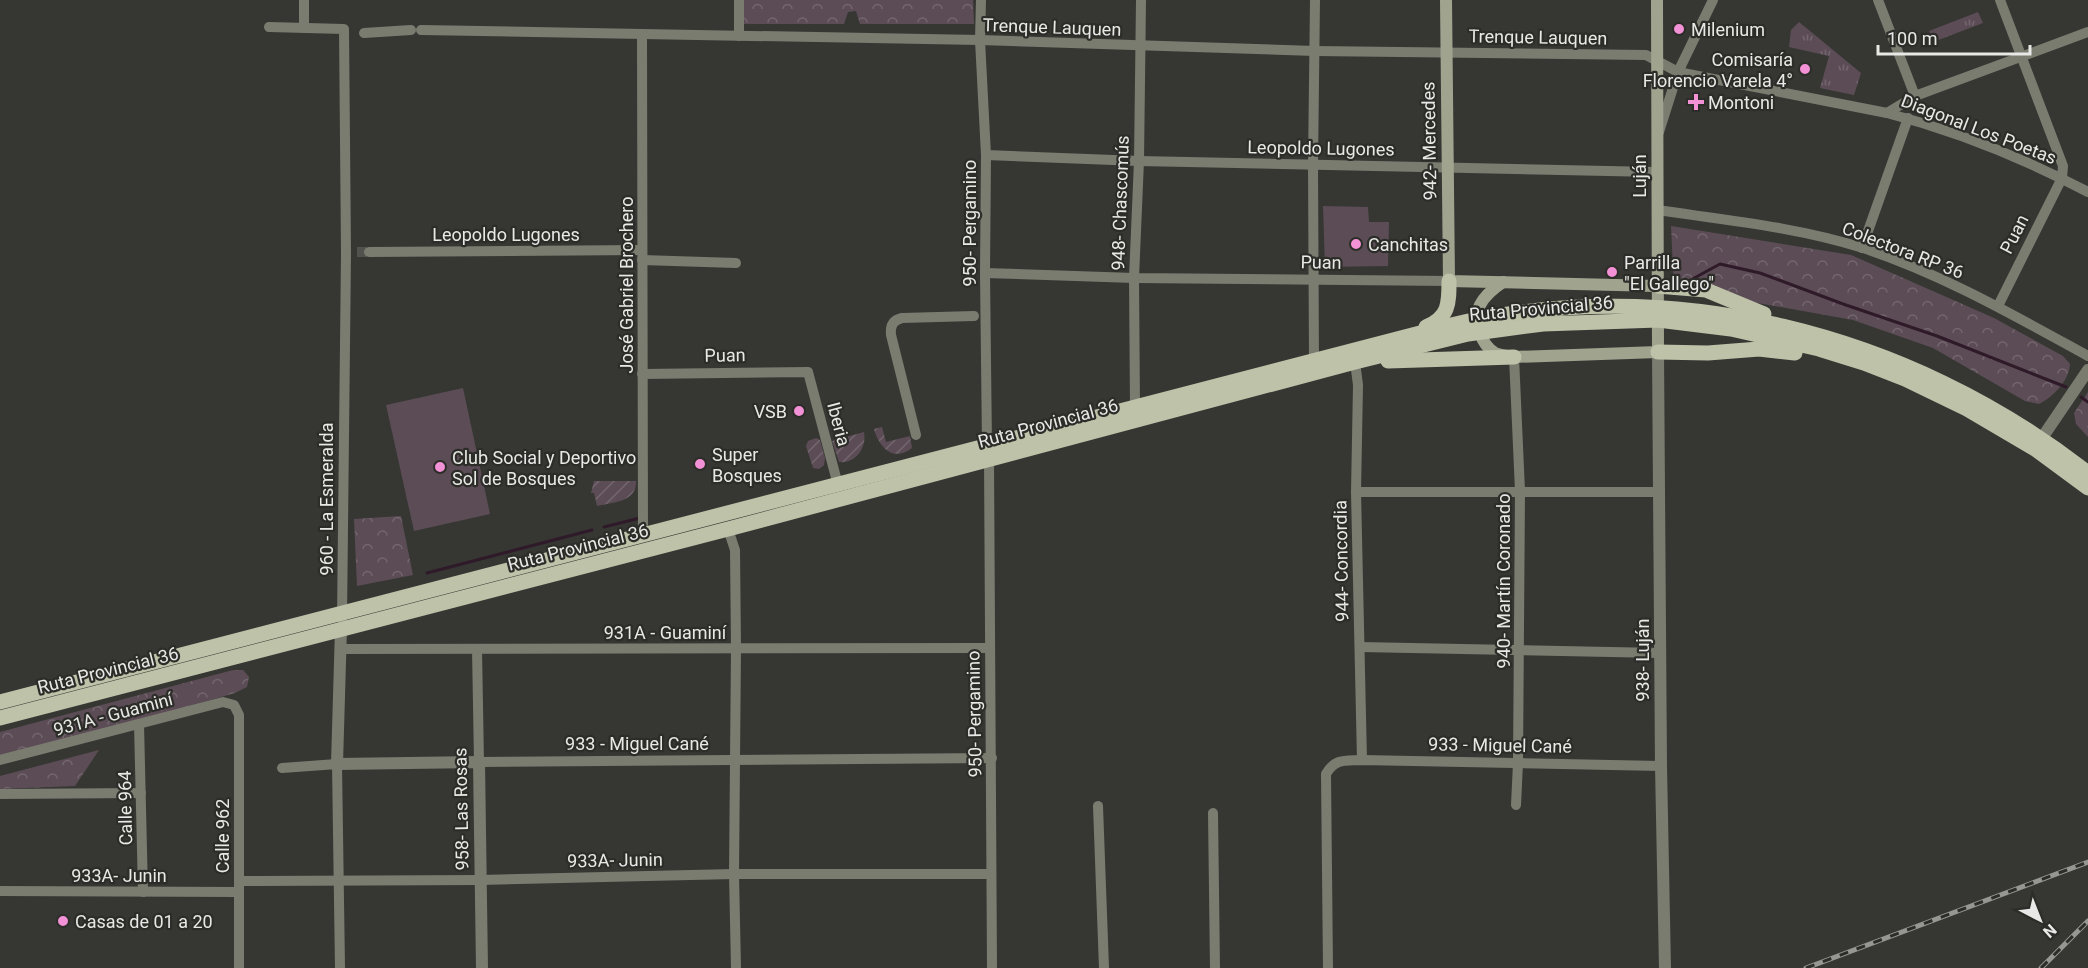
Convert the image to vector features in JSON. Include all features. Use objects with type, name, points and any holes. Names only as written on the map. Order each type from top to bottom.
[{"type":"main road","name":"942- Mercedes","points":[[1446,0],[1449,281]]},
{"type":"main road","name":"Luján","points":[[1657,0],[1658,352]]},
{"type":"main road","name":"Puan","points":[[1449,281],[1657,286]]},
{"type":"main road","points":[[1399,339],[1440,319],[1447,308],[1449,281]]},
{"type":"main road","points":[[1503,282],[1480,303],[1479,325],[1483,340],[1495,352],[1514,357]]},
{"type":"main road","points":[[1657,286],[1698,288],[1716,293],[1746,308],[1814,329],[1828,338]]},
{"type":"main road","name":"Ruta Provincial 36","points":[[0,702],[728,529],[1135,408],[1399,339],[1479,325],[1586,321],[1658,313],[1736,316],[1828,338],[1878,354],[1951,385],[2042,438],[2088,473]]},
{"type":"main road","name":"Ruta Provincial 36","points":[[1658,313],[1790,342],[1864,363],[1905,379],[1968,409],[2011,434],[2088,488]]},
{"type":"main road","name":"Ruta Provincial 36","points":[[0,718],[643,536],[838,485],[988,453],[1355,363],[1479,325]]},
{"type":"main road","points":[[1355,363],[1658,352],[1708,353],[1739,349],[1779,350],[1832,362],[1870,375],[1905,379]]},
{"type":"street","points":[[304,0],[304,28]]},
{"type":"street","points":[[739,0],[739,36]]},
{"type":"street","name":"950- Pergamino","points":[[981,0],[980,40],[986,154],[985,273],[992,759],[992,968]]},
{"type":"street","name":"948- Chascomús","points":[[1135,408],[1134,278],[1139,161],[1141,0]]},
{"type":"street","points":[[1314,361],[1313,164],[1316,0]]},
{"type":"street","points":[[1657,141],[1678,72],[1713,0]]},
{"type":"street","points":[[1878,0],[1915,96]]},
{"type":"street","points":[[2000,0],[2060,157],[2063,166],[2062,178]]},
{"type":"street","name":"Trenque Lauquen","points":[[269,27],[351,32],[416,30],[980,40],[1315,51],[1646,55],[1678,72]]},
{"type":"street","name":"960 - La Esmeralda","points":[[340,968],[337,764],[351,252],[351,32]]},
{"type":"street","points":[[1887,112],[1915,96],[2088,32]]},
{"type":"street","name":"José Gabriel Brochero","points":[[642,34],[643,536]]},
{"type":"street","name":"Diagonal Los Poetas","points":[[1678,72],[1908,118],[1979,143],[2062,178],[2088,192]]},
{"type":"street","points":[[1862,248],[1908,118]]},
{"type":"street","name":"Leopoldo Lugones","points":[[986,154],[1139,161],[1656,172]]},
{"type":"street","name":"Puan","points":[[1998,306],[2062,178]]},
{"type":"street","name":"Colectora RP 36","points":[[1657,210],[1794,231],[1862,248],[1932,275],[1998,306],[2088,356]]},
{"type":"street","name":"Leopoldo Lugones","points":[[369,252],[642,255],[736,263]]},
{"type":"street","name":"Puan","points":[[985,273],[1134,278],[1449,281]]},
{"type":"street","points":[[916,435],[891,335],[891,326],[899,318],[974,316]]},
{"type":"street","name":"938- Luján","points":[[1658,352],[1665,968]]},
{"type":"street","name":"940- Martín Coronado","points":[[1514,357],[1520,490],[1520,651],[1516,805]]},
{"type":"street","name":"944- Concordia","points":[[1355,363],[1358,385],[1356,492],[1362,760]]},
{"type":"street","points":[[2042,438],[2088,370]]},
{"type":"street","name":"Puan","points":[[642,374],[808,372]]},
{"type":"street","name":"Iberia","points":[[808,372],[838,485]]},
{"type":"street","points":[[1356,492],[1520,490],[1660,492]]},
{"type":"street","points":[[728,529],[735,550],[736,968]]},
{"type":"street","points":[[1360,647],[1660,653]]},
{"type":"street","name":"931A - Guaminí","points":[[340,650],[989,648]]},
{"type":"street","name":"958- Las Rosas","points":[[477,650],[482,968]]},
{"type":"street","name":"931A - Guaminí","points":[[0,760],[223,702],[234,705]]},
{"type":"street","name":"Calle 962","points":[[234,705],[239,715],[239,968]]},
{"type":"street","name":"Calle 964","points":[[139,724],[143,891]]},
{"type":"street","name":"933 - Miguel Cané","points":[[282,768],[337,764],[478,762],[992,759]]},
{"type":"street","name":"933 - Miguel Cané","points":[[1328,968],[1326,774],[1331,765],[1338,761],[1362,760],[1661,766]]},
{"type":"street","points":[[0,794],[141,793]]},
{"type":"street","points":[[1098,806],[1104,968]]},
{"type":"street","points":[[1213,813],[1215,968]]},
{"type":"street","name":"933A- Junin","points":[[0,891],[143,891],[340,880],[480,880],[734,874],[991,874]]},
{"type":"green space","points":[[743,0],[973,0],[974,24],[860,24],[856,11],[848,12],[844,24],[743,24]]},
{"type":"green space","points":[[1978,12],[1983,23],[1933,42],[1929,31]]},
{"type":"green space","points":[[1799,22],[1861,73],[1854,95],[1820,88],[1829,56],[1789,47],[1791,30]]},
{"type":"green space","name":"Canchitas","points":[[1323,206],[1368,207],[1369,222],[1389,222],[1388,266],[1325,267]]},
{"type":"green space","points":[[1671,226],[1851,255],[1994,318],[2063,356],[2070,364],[2067,376],[2055,393],[2039,404],[2025,401],[1933,348],[1853,320],[1674,288]]},
{"type":"green space","name":"Club Social y Deportivo Sol de Bosques","points":[[463,388],[490,514],[414,531],[386,405]]},
{"type":"green space","points":[[2088,392],[2088,437],[2076,424],[2074,413]]},
{"type":"green space","points":[[882,427],[886,442],[910,436],[912,448],[899,454],[888,451],[879,442],[874,429]]},
{"type":"green space","points":[[864,432],[864,443],[859,453],[850,460],[839,462],[832,441]]},
{"type":"green space","points":[[816,438],[820,440],[825,458],[824,465],[819,469],[813,468],[806,446],[808,441]]},
{"type":"green space","points":[[594,481],[636,481],[633,493],[629,497],[597,506],[594,493],[591,493]]},
{"type":"green space","points":[[401,516],[413,575],[357,586],[354,519]]},
{"type":"green space","points":[[233,670],[243,670],[249,677],[247,687],[235,693],[0,757],[0,732]]},
{"type":"green space","points":[[99,750],[75,786],[0,789],[0,776]]},
{"type":"waterway","points":[[1687,282],[1720,264],[1760,273],[1937,336],[2066,387]]},
{"type":"waterway","points":[[2081,397],[2088,402]]},
{"type":"waterway","points":[[604,527],[640,518]]},
{"type":"waterway","points":[[427,573],[592,530]]},
{"type":"tunnel","points":[[357,252],[369,252]]},
{"type":"railway","points":[[1806,968],[2088,862]]},
{"type":"railway","points":[[2041,968],[2088,921]]},
{"type":"place","name":"Milenium","points":[[1679,29]]},
{"type":"place","name":"Comisaría Florencio Varela 4°","points":[[1805,69]]},
{"type":"place","name":"Montoni","points":[[1696,102]]},
{"type":"place","name":"Canchitas","points":[[1356,244]]},
{"type":"place","name":"Parrilla \"El Gallego\"","points":[[1612,272]]},
{"type":"place","name":"VSB","points":[[799,411]]},
{"type":"place","name":"Super Bosques","points":[[700,464]]},
{"type":"place","name":"Club Social y Deportivo Sol de Bosques","points":[[440,467]]},
{"type":"place","name":"Casas de 01 a 20","points":[[63,921]]}]
